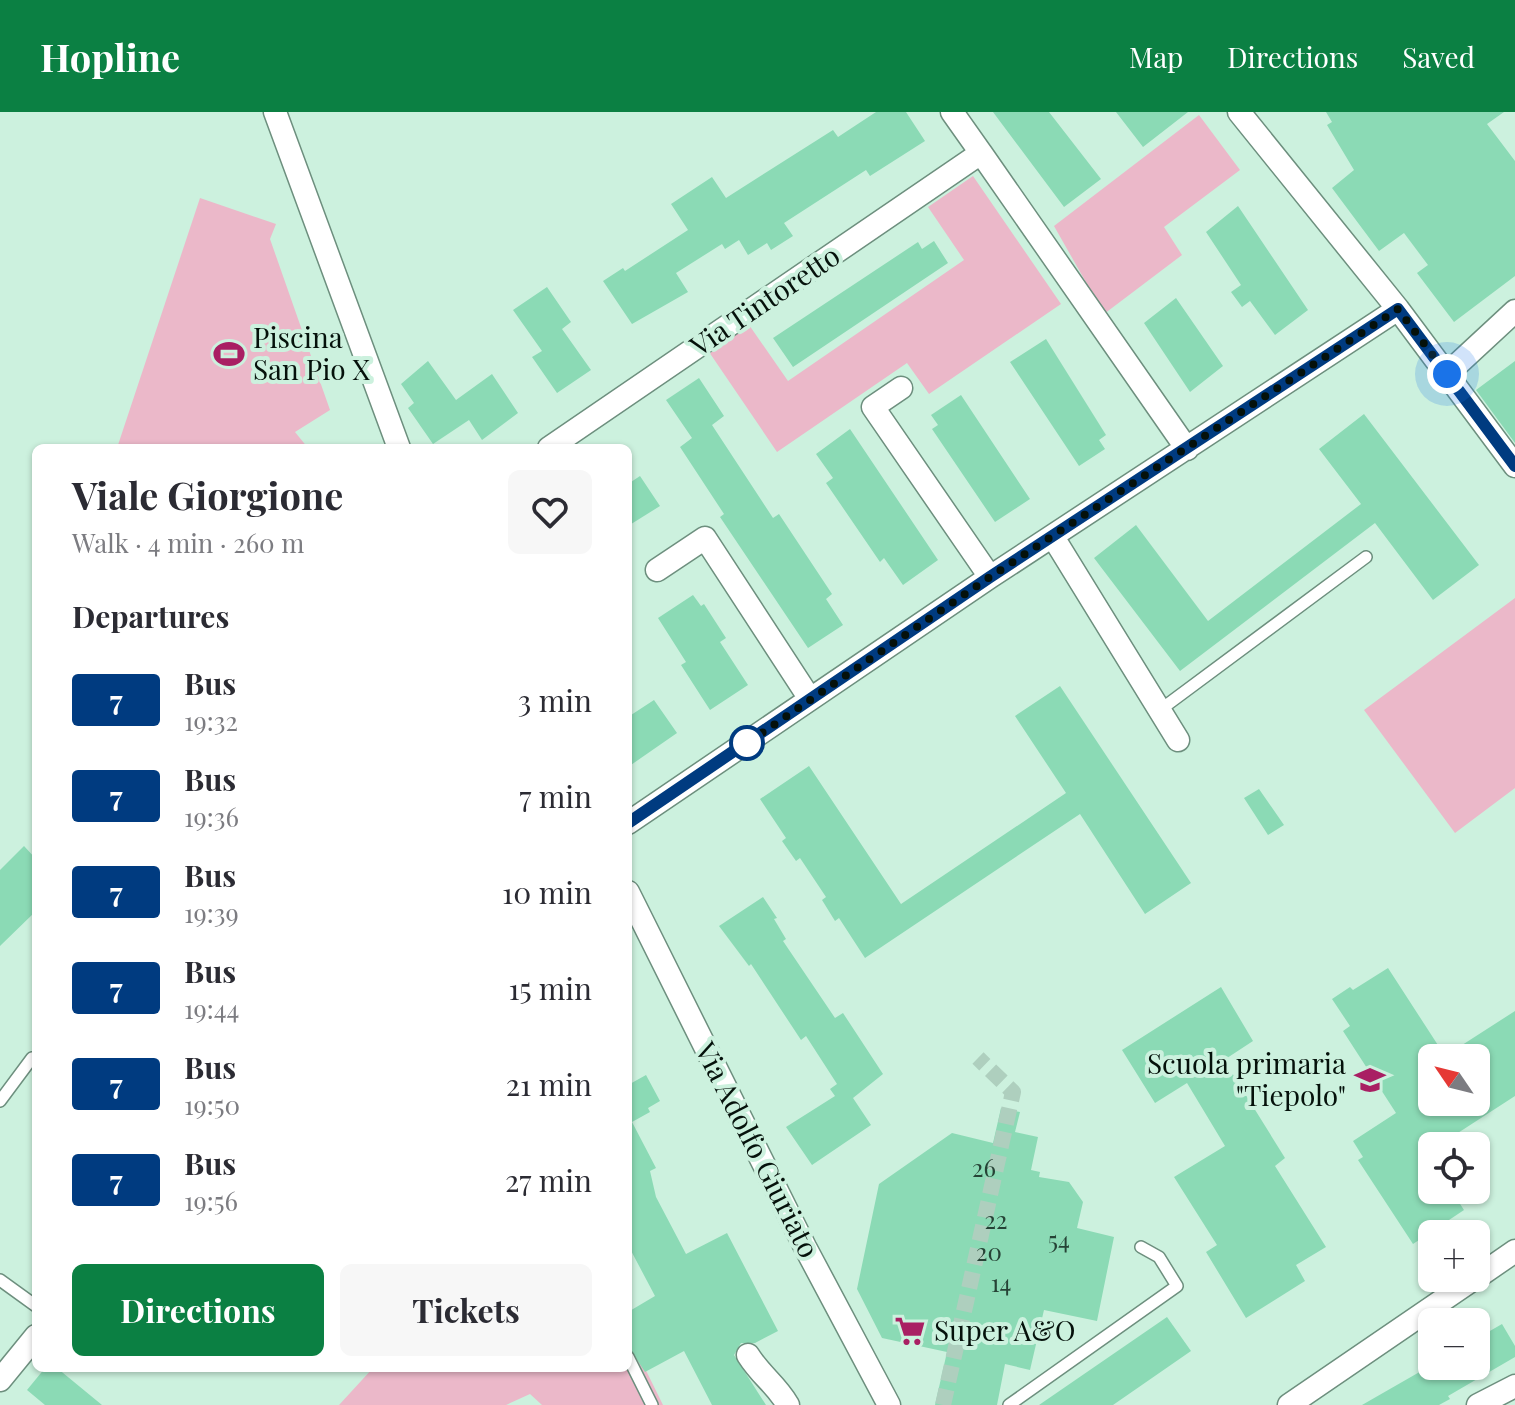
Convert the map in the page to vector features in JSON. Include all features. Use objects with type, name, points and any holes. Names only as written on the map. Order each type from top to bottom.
[{"type":"street","points":[[275,112],[398,444]]},
{"type":"street","points":[[952,112],[1187,449]]},
{"type":"street","points":[[1239,112],[1398,309],[1515,466]]},
{"type":"street","name":"Via Tintoretto","points":[[555,444],[981,153]]},
{"type":"street","points":[[632,820],[990,577],[1398,309]]},
{"type":"street","points":[[1447,374],[1515,311]]},
{"type":"street","points":[[901,388],[873,407],[990,577]]},
{"type":"street","points":[[1053,537],[1178,740]]},
{"type":"street","points":[[657,570],[705,538],[810,699]]},
{"type":"street","name":"Via Adolfo Giuriato","points":[[632,900],[805,1247],[889,1405]]},
{"type":"street","points":[[1490,1268],[1515,1251]]},
{"type":"street","points":[[1289,1405],[1455,1292]]},
{"type":"street","points":[[0,1380],[32,1341]]},
{"type":"street","points":[[748,1355],[763,1379],[775,1384],[788,1405]]},
{"type":"street","points":[[1478,1405],[1515,1386]]},
{"type":"lane","points":[[1160,710],[1366,557]]},
{"type":"lane","points":[[0,1101],[32,1062]]},
{"type":"lane","points":[[1009,1405],[1177,1286],[1159,1257],[1141,1247]]},
{"type":"lane","points":[[0,1280],[32,1303]]},
{"type":"lane","points":[[632,1365],[652,1405]]},
{"type":"shaded area","points":[[1199,115],[1240,170],[1164,227],[1182,255],[1104,314],[1054,226]]},
{"type":"shaded area","points":[[973,176],[1061,304],[929,394],[907,363],[777,452],[707,349],[747,322],[788,381],[964,260],[928,207]]},
{"type":"shaded area","name":"Piscina San Pio X","points":[[200,198],[276,224],[270,239],[330,410],[295,432],[305,444],[118,444]]},
{"type":"shaded area","points":[[1515,598],[1515,788],[1455,833],[1364,710]]},
{"type":"shaded area","points":[[632,1342],[663,1405],[542,1405],[530,1394],[506,1405],[339,1405],[369,1372],[632,1372]]},
{"type":"building","points":[[876,112],[906,112],[925,141],[870,176],[866,170],[784,223],[793,236],[771,250],[767,243],[748,255],[739,240],[725,249],[722,244],[676,273],[688,292],[632,324],[603,281],[623,268],[625,271],[688,230],[671,204],[712,177],[726,198],[833,130],[838,137]]},
{"type":"building","points":[[993,112],[1049,112],[1101,179],[1064,207]]},
{"type":"building","points":[[1116,112],[1188,112],[1143,147]]},
{"type":"building","points":[[1326,112],[1504,112],[1487,124],[1515,161],[1515,276],[1454,322],[1417,273],[1428,265],[1404,233],[1379,251],[1332,188],[1354,170],[1327,125],[1332,122]]},
{"type":"building","points":[[1238,206],[1308,310],[1275,335],[1250,301],[1242,307],[1231,292],[1241,285],[1206,232]]},
{"type":"building","points":[[934,241],[948,263],[793,367],[773,338],[918,242],[922,249]]},
{"type":"building","points":[[547,287],[571,322],[562,329],[591,370],[557,393],[532,357],[542,351],[513,310]]},
{"type":"building","points":[[1176,298],[1223,366],[1190,392],[1144,323]]},
{"type":"building","points":[[1046,339],[1106,435],[1099,440],[1105,449],[1079,466],[1010,362]]},
{"type":"building","points":[[428,361],[456,400],[492,374],[518,413],[482,440],[469,420],[433,444],[408,408],[414,403],[401,384]]},
{"type":"building","points":[[1515,361],[1515,443],[1476,390]]},
{"type":"building","points":[[699,378],[724,416],[712,425],[773,518],[779,514],[832,594],[826,599],[843,625],[808,648],[720,517],[724,514],[680,447],[692,438],[666,400]]},
{"type":"building","points":[[961,395],[1030,499],[995,522],[932,429],[938,425],[931,415]]},
{"type":"building","points":[[1364,414],[1479,565],[1433,600],[1375,523],[1180,671],[1094,558],[1136,525],[1208,621],[1361,504],[1319,449]]},
{"type":"building","points":[[850,429],[938,560],[903,585],[884,558],[880,562],[826,483],[833,478],[816,454]]},
{"type":"building","points":[[640,476],[660,506],[632,524],[632,481]]},
{"type":"building","points":[[693,595],[701,606],[704,604],[726,638],[720,642],[748,685],[710,710],[681,665],[686,662],[658,618]]},
{"type":"building","points":[[1060,686],[1191,883],[1145,914],[1080,814],[865,958],[839,918],[835,921],[822,900],[826,897],[800,858],[796,861],[782,841],[786,838],[760,799],[809,766],[901,904],[1066,793],[1015,716]]},
{"type":"building","points":[[654,700],[677,733],[632,764],[632,714]]},
{"type":"building","points":[[1259,789],[1284,825],[1268,835],[1244,798]]},
{"type":"building","points":[[24,846],[32,855],[32,915],[0,946],[0,870]]},
{"type":"building","points":[[763,897],[777,918],[774,919],[786,939],[783,941],[835,1018],[843,1013],[883,1074],[853,1098],[871,1125],[812,1165],[786,1127],[835,1096],[830,1089],[837,1084],[806,1036],[801,1040],[751,964],[749,966],[719,926]]},
{"type":"building","points":[[1388,968],[1437,1044],[1418,1044],[1418,1116],[1484,1116],[1459,1132],[1418,1132],[1418,1204],[1460,1204],[1464,1210],[1449,1220],[1418,1220],[1418,1241],[1413,1244],[1358,1160],[1363,1157],[1353,1141],[1396,1113],[1343,1031],[1350,1026],[1332,999],[1350,987],[1353,990]]},
{"type":"building","points":[[1221,987],[1253,1041],[1224,1060],[1285,1158],[1275,1166],[1326,1247],[1296,1265],[1305,1281],[1246,1318],[1206,1252],[1217,1245],[1174,1177],[1225,1146],[1187,1083],[1155,1103],[1122,1050]]},
{"type":"building","points":[[1515,1011],[1515,1096],[1490,1112],[1490,1044],[1464,1044]]},
{"type":"building","points":[[646,1075],[660,1101],[648,1108],[650,1112],[632,1122],[632,1083]]},
{"type":"building","points":[[1001,1108],[1020,1112],[1015,1132],[1038,1137],[1031,1170],[1040,1172],[1039,1177],[1069,1182],[1083,1202],[1077,1228],[1114,1237],[1097,1321],[1044,1310],[1030,1370],[1005,1364],[997,1405],[935,1405],[947,1352],[882,1338],[857,1289],[879,1184],[952,1133],[993,1143]]},
{"type":"building","points":[[632,1122],[656,1168],[650,1171],[656,1197],[686,1254],[727,1233],[778,1331],[755,1343],[741,1343],[734,1355],[766,1405],[712,1405],[684,1351],[645,1372],[632,1352],[632,1310],[655,1296],[632,1253]]},
{"type":"building","points":[[1167,1317],[1191,1351],[1113,1405],[1039,1405]]},
{"type":"building","points":[[1502,1324],[1515,1346],[1515,1357],[1490,1372],[1490,1331]]},
{"type":"building","points":[[42,1372],[62,1372],[102,1405],[45,1405],[27,1390]]},
{"type":"building","points":[[1418,1373],[1418,1380],[1475,1380],[1439,1405],[1362,1405]]},
{"type":"tunnel","points":[[943,1405],[1013,1092],[978,1058]]},
{"type":"bus line","name":"7","points":[[632,820],[990,577],[1398,309],[1515,466]]},
{"type":"place","name":"Piscina San Pio X","points":[[229,354]]},
{"type":"place","name":"Scuola primaria \"Tiepolo\"","points":[[1370,1080]]},
{"type":"place","name":"Super A&O","points":[[910,1331]]},
{"type":"route","points":[[747,743],[737,750],[990,577],[1398,309],[1447,374]]}]
